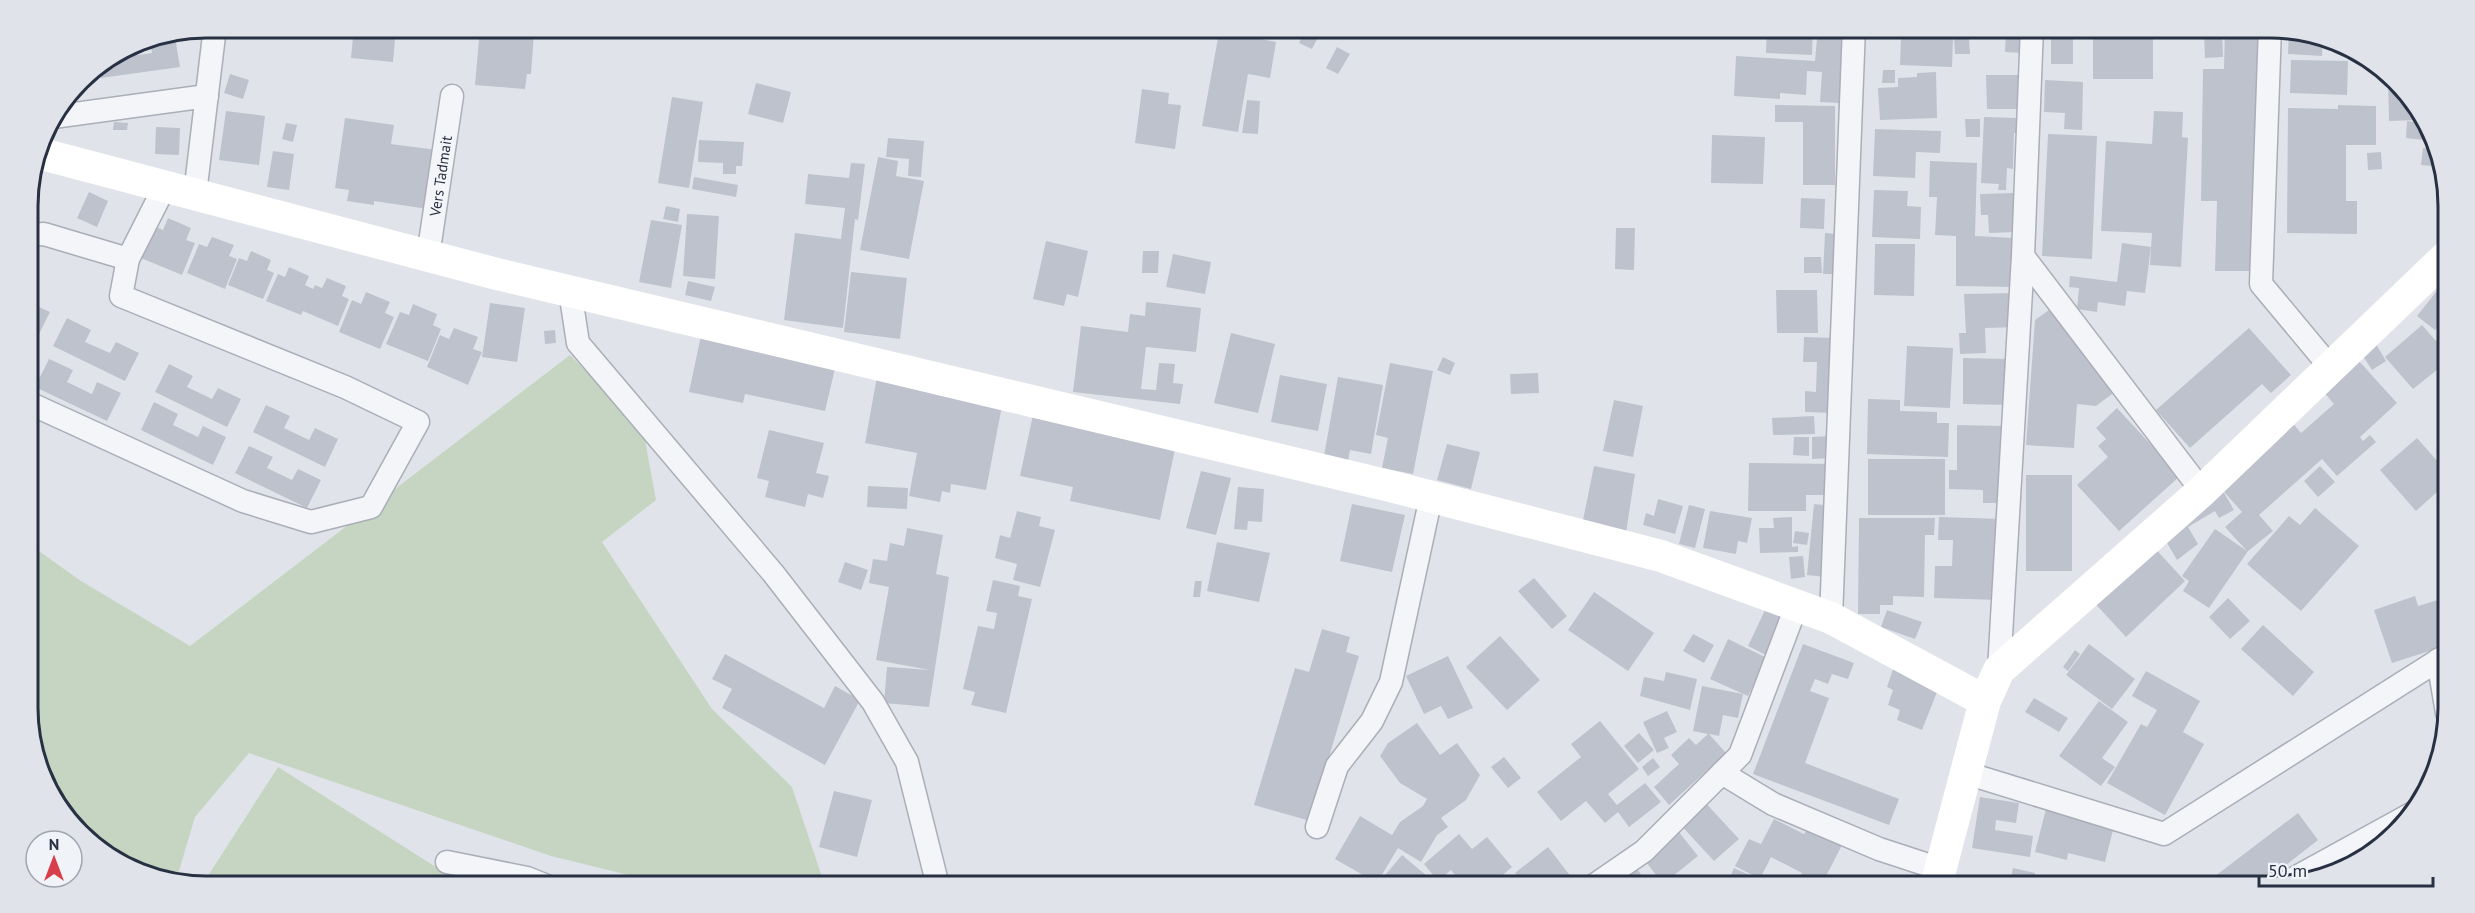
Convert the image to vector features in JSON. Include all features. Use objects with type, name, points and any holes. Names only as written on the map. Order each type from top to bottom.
[{"type":"main road","points":[[45,155],[428,256],[1431,497],[1661,556],[1831,618],[1985,701]]},
{"type":"main road","points":[[1938,875],[1985,701],[1999,670],[2202,491],[2438,265]]},
{"type":"street","points":[[195,194],[214,38]]},
{"type":"street","points":[[1831,618],[1854,38]]},
{"type":"street","points":[[1999,670],[2023,256],[2032,38]]},
{"type":"street","points":[[2270,38],[2261,284],[2331,368]]},
{"type":"street","points":[[64,116],[207,96]]},
{"type":"street","name":"Vers Tadmait","points":[[428,256],[452,96]]},
{"type":"street","points":[[38,408],[243,501],[311,522],[371,507],[418,422],[345,387],[121,296],[128,259],[165,186]]},
{"type":"street","points":[[38,234],[44,234],[128,259]]},
{"type":"street","points":[[2023,256],[2202,491]]},
{"type":"street","points":[[570,291],[578,343],[773,573],[873,702],[908,762],[935,876]]},
{"type":"street","points":[[1317,827],[1337,766],[1372,721],[1391,682],[1431,497]]},
{"type":"street","points":[[1609,875],[1644,851],[1740,755],[1797,604]]},
{"type":"street","points":[[1966,773],[2164,834],[2438,660]]},
{"type":"street","points":[[1722,773],[1773,804],[1934,875]]},
{"type":"street","points":[[2307,871],[2386,828]]},
{"type":"street","points":[[447,862],[516,876]]},
{"type":"green space","points":[[570,355],[643,429],[656,500],[602,542],[712,709],[792,787],[822,876],[631,876],[551,856],[249,753],[195,817],[178,873],[151,867],[112,847],[79,818],[66,801],[46,762],[38,719],[38,550],[81,581],[190,646]]},
{"type":"green space","points":[[278,767],[450,876],[208,876]]},
{"type":"building","points":[[353,38],[395,38],[393,62],[351,58]]},
{"type":"building","points":[[479,38],[534,38],[531,74],[527,74],[525,89],[475,85]]},
{"type":"building","points":[[1218,38],[1257,38],[1276,42],[1270,78],[1248,74],[1238,132],[1202,126]]},
{"type":"building","points":[[1302,38],[1318,38],[1312,49],[1299,43]]},
{"type":"building","points":[[1767,38],[1813,38],[1812,55],[1766,53]]},
{"type":"building","points":[[1817,38],[1843,38],[1839,103],[1820,102],[1822,72],[1807,71],[1806,95],[1780,93],[1780,99],[1734,96],[1736,56],[1815,61]]},
{"type":"building","points":[[1901,38],[1953,39],[1952,67],[1900,65]]},
{"type":"building","points":[[1954,38],[1969,38],[1970,54],[1955,54]]},
{"type":"building","points":[[2006,38],[2024,38],[2023,53],[2005,52]]},
{"type":"building","points":[[2051,38],[2073,38],[2073,64],[2051,64]]},
{"type":"building","points":[[2093,38],[2153,38],[2153,79],[2093,79]]},
{"type":"building","points":[[2204,38],[2222,38],[2223,57],[2205,58]]},
{"type":"building","points":[[2225,38],[2261,38],[2256,271],[2215,271],[2217,201],[2201,201],[2203,69],[2224,69]]},
{"type":"building","points":[[2289,39],[2323,46],[2322,56],[2288,54]]},
{"type":"building","points":[[176,41],[180,67],[101,78],[101,75],[128,57],[152,53],[151,47]]},
{"type":"building","points":[[1337,47],[1350,54],[1338,74],[1326,68]]},
{"type":"building","points":[[2291,60],[2348,61],[2347,95],[2290,93]]},
{"type":"building","points":[[1883,70],[1895,70],[1895,83],[1882,83]]},
{"type":"building","points":[[1936,72],[1937,118],[1880,120],[1878,88],[1898,87],[1898,78],[1917,77],[1917,73]]},
{"type":"building","points":[[230,74],[249,80],[243,99],[224,93]]},
{"type":"building","points":[[1986,75],[2020,75],[2021,109],[1987,109]]},
{"type":"building","points":[[2045,80],[2083,82],[2082,130],[2064,129],[2065,113],[2044,112]]},
{"type":"building","points":[[756,83],[791,92],[783,123],[748,114]]},
{"type":"building","points":[[2388,87],[2414,120],[2389,121]]},
{"type":"building","points":[[1142,89],[1169,93],[1168,104],[1181,105],[1175,149],[1135,143]]},
{"type":"building","points":[[672,97],[703,102],[689,188],[658,183]]},
{"type":"building","points":[[1247,100],[1260,101],[1258,134],[1242,133]]},
{"type":"building","points":[[1775,105],[1835,106],[1835,185],[1803,185],[1803,122],[1775,122]]},
{"type":"building","points":[[2338,105],[2376,106],[2376,145],[2346,145],[2346,201],[2357,201],[2357,234],[2287,233],[2288,108],[2338,109]]},
{"type":"building","points":[[226,111],[265,116],[259,165],[219,160]]},
{"type":"building","points":[[2154,111],[2183,112],[2182,137],[2188,138],[2181,267],[2150,265],[2152,233],[2101,231],[2106,141],[2152,144]]},
{"type":"building","points":[[1984,117],[2018,118],[2017,133],[2014,133],[2013,169],[2007,168],[2006,190],[1998,190],[1999,184],[1981,183]]},
{"type":"building","points":[[345,118],[394,125],[391,144],[437,150],[428,209],[374,201],[374,205],[347,201],[349,190],[335,188]]},
{"type":"building","points":[[1965,119],[1980,119],[1980,137],[1966,137]]},
{"type":"building","points":[[2407,121],[2416,122],[2424,140],[2406,138]]},
{"type":"building","points":[[114,122],[128,123],[127,130],[113,130]]},
{"type":"building","points":[[286,123],[297,125],[293,142],[282,139]]},
{"type":"building","points":[[156,127],[180,128],[179,155],[155,154]]},
{"type":"building","points":[[1875,129],[1941,131],[1940,153],[1916,152],[1915,178],[1873,176]]},
{"type":"building","points":[[2048,134],[2097,136],[2092,259],[2042,256]]},
{"type":"building","points":[[1712,135],[1765,137],[1763,184],[1711,183]]},
{"type":"building","points":[[888,138],[924,141],[921,177],[908,176],[909,159],[886,157]]},
{"type":"building","points":[[699,140],[744,142],[742,166],[736,166],[736,174],[723,174],[723,163],[698,162]]},
{"type":"building","points":[[2423,148],[2428,148],[2433,166],[2421,165]]},
{"type":"building","points":[[273,151],[294,154],[289,190],[267,187]]},
{"type":"building","points":[[2381,152],[2382,169],[2368,170],[2367,153]]},
{"type":"building","points":[[878,157],[898,161],[896,176],[924,181],[909,259],[860,250]]},
{"type":"building","points":[[1930,161],[1977,163],[1975,236],[2014,238],[2014,287],[1956,286],[1956,236],[1935,235],[1937,197],[1929,197]]},
{"type":"building","points":[[851,163],[865,164],[858,220],[855,219],[843,328],[784,320],[795,233],[841,239],[845,208],[805,204],[808,174],[849,178]]},
{"type":"building","points":[[694,177],[738,185],[736,197],[692,189]]},
{"type":"building","points":[[1874,190],[1908,191],[1907,206],[1921,207],[1920,239],[1872,237]]},
{"type":"building","points":[[89,192],[108,201],[97,227],[77,218]]},
{"type":"building","points":[[2013,193],[2015,232],[1989,233],[1988,215],[1981,215],[1980,194]]},
{"type":"building","points":[[1801,198],[1825,199],[1824,229],[1800,228]]},
{"type":"building","points":[[666,206],[680,209],[678,222],[663,219]]},
{"type":"building","points":[[687,214],[719,216],[715,279],[683,276]]},
{"type":"building","points":[[168,218],[191,228],[186,240],[195,243],[182,275],[141,258],[154,226],[163,230]]},
{"type":"building","points":[[651,220],[682,225],[671,288],[639,282]]},
{"type":"building","points":[[1616,228],[1635,228],[1634,270],[1615,269]]},
{"type":"building","points":[[1825,233],[1840,234],[1838,274],[1823,274]]},
{"type":"building","points":[[212,237],[234,245],[229,256],[237,259],[225,289],[187,273],[199,244],[207,247]]},
{"type":"building","points":[[1046,241],[1088,251],[1078,297],[1067,294],[1064,306],[1033,299]]},
{"type":"building","points":[[2122,243],[2151,247],[2145,293],[2127,291],[2125,306],[2098,302],[2097,312],[2077,309],[2079,288],[2069,287],[2070,276],[2117,282]]},
{"type":"building","points":[[1875,244],[1915,244],[1914,296],[1874,295]]},
{"type":"building","points":[[251,251],[271,260],[267,270],[274,273],[263,299],[228,285],[239,258],[247,261]]},
{"type":"building","points":[[1143,251],[1159,251],[1158,273],[1142,273]]},
{"type":"building","points":[[1173,254],[1211,262],[1205,294],[1166,287]]},
{"type":"building","points":[[1804,257],[1821,257],[1822,273],[1804,273]]},
{"type":"building","points":[[289,267],[309,276],[305,285],[313,289],[315,285],[322,288],[327,278],[346,286],[342,296],[349,299],[338,326],[303,311],[301,315],[266,301],[278,274],[285,277]]},
{"type":"building","points":[[851,272],[907,278],[900,339],[844,332]]},
{"type":"building","points":[[688,281],[715,287],[711,301],[685,295]]},
{"type":"building","points":[[2438,289],[2438,326],[2435,330],[2417,316]]},
{"type":"building","points":[[1776,290],[1817,290],[1818,333],[1777,333]]},
{"type":"building","points":[[366,292],[390,302],[385,313],[394,317],[380,349],[339,332],[352,300],[361,304]]},
{"type":"building","points":[[2017,293],[2019,327],[1985,328],[1986,353],[1960,354],[1959,333],[1966,333],[1964,294]]},
{"type":"building","points":[[1146,302],[1201,308],[1196,352],[1146,347],[1141,389],[1156,390],[1159,363],[1175,364],[1173,383],[1183,384],[1180,404],[1073,392],[1081,326],[1128,332],[1130,314],[1145,316]]},
{"type":"building","points":[[490,303],[525,308],[517,362],[482,357]]},
{"type":"building","points":[[413,304],[437,314],[433,325],[441,329],[428,361],[386,344],[400,312],[409,315]]},
{"type":"building","points":[[2056,305],[2116,391],[2096,406],[2077,404],[2074,448],[2026,445],[2035,320]]},
{"type":"building","points":[[38,307],[50,312],[38,336]]},
{"type":"building","points":[[67,318],[91,330],[85,342],[110,353],[116,342],[139,353],[125,381],[53,346]]},
{"type":"building","points":[[2422,325],[2436,341],[2438,339],[2438,369],[2413,389],[2385,357]]},
{"type":"building","points":[[454,328],[478,337],[473,349],[482,352],[468,385],[427,367],[440,335],[449,339]]},
{"type":"building","points":[[2249,328],[2291,375],[2271,393],[2262,384],[2190,448],[2156,410]]},
{"type":"building","points":[[555,330],[556,343],[545,344],[544,331]]},
{"type":"building","points":[[702,331],[837,360],[825,411],[745,394],[743,403],[689,392]]},
{"type":"building","points":[[1231,333],[1275,344],[1258,413],[1214,403]]},
{"type":"building","points":[[1804,337],[1836,338],[1834,413],[1805,412],[1805,391],[1816,392],[1817,362],[1803,362]]},
{"type":"building","points":[[2376,344],[2386,361],[2372,370],[2361,353]]},
{"type":"building","points":[[1907,346],[1953,348],[1950,408],[1904,406]]},
{"type":"building","points":[[1443,357],[1455,363],[1450,375],[1437,370]]},
{"type":"building","points":[[1963,358],[2009,359],[2008,405],[1963,404]]},
{"type":"building","points":[[49,359],[73,370],[67,382],[92,394],[97,382],[121,393],[107,421],[38,388],[38,381]]},
{"type":"building","points":[[2358,360],[2397,403],[2360,437],[2363,441],[2370,435],[2376,442],[2337,476],[2322,459],[2259,515],[2273,531],[2248,551],[2209,608],[2183,591],[2189,581],[2182,576],[2215,529],[2247,551],[2225,527],[2242,512],[2218,485],[2291,421],[2301,433],[2334,404],[2323,391]]},
{"type":"building","points":[[1390,363],[1433,371],[1413,474],[1382,468],[1388,438],[1376,435]]},
{"type":"building","points":[[169,364],[193,376],[187,387],[212,399],[218,388],[241,399],[227,427],[155,392]]},
{"type":"building","points":[[878,371],[1004,395],[986,490],[951,484],[950,493],[942,491],[940,502],[909,496],[917,453],[865,443]]},
{"type":"building","points":[[1538,373],[1539,393],[1511,394],[1510,374]]},
{"type":"building","points":[[1280,375],[1327,384],[1318,431],[1271,422]]},
{"type":"building","points":[[1338,377],[1383,385],[1371,454],[1350,450],[1348,461],[1324,456]]},
{"type":"building","points":[[1868,399],[1900,400],[1900,411],[1937,412],[1937,423],[1949,423],[1948,457],[1867,454]]},
{"type":"building","points":[[1614,400],[1643,406],[1633,457],[1603,451]]},
{"type":"building","points":[[154,402],[178,414],[173,425],[198,437],[203,426],[226,437],[213,465],[141,430]]},
{"type":"building","points":[[266,405],[290,416],[284,428],[309,440],[315,428],[338,439],[325,467],[253,432]]},
{"type":"building","points":[[2117,408],[2180,476],[2119,531],[2077,485],[2108,457],[2098,446],[2106,439],[2096,428]]},
{"type":"building","points":[[1034,410],[1177,440],[1160,520],[1070,501],[1073,487],[1020,476]]},
{"type":"building","points":[[1814,416],[1815,434],[1773,435],[1772,418]]},
{"type":"building","points":[[1957,425],[2005,426],[2004,503],[1983,503],[1983,490],[1949,489],[1949,470],[1957,470]]},
{"type":"building","points":[[769,430],[824,443],[816,473],[829,476],[823,498],[808,494],[805,507],[765,497],[769,481],[757,478]]},
{"type":"building","points":[[1831,436],[1831,458],[1812,459],[1812,437]]},
{"type":"building","points":[[1794,437],[1809,437],[1809,456],[1793,455]]},
{"type":"building","points":[[2417,438],[2438,462],[2438,491],[2416,511],[2380,470]]},
{"type":"building","points":[[1447,444],[1480,452],[1471,489],[1437,480]]},
{"type":"building","points":[[249,446],[273,457],[267,468],[292,480],[298,469],[321,480],[307,508],[235,473]]},
{"type":"building","points":[[1868,459],[1945,459],[1945,515],[1868,515]]},
{"type":"building","points":[[1749,463],[1832,464],[1832,495],[1806,495],[1806,511],[1748,511]]},
{"type":"building","points":[[1594,466],[1635,474],[1625,539],[1581,530]]},
{"type":"building","points":[[2320,466],[2335,482],[2318,497],[2304,481]]},
{"type":"building","points":[[1201,471],[1231,478],[1216,535],[1186,528]]},
{"type":"building","points":[[2026,475],[2072,475],[2072,571],[2026,571]]},
{"type":"building","points":[[868,486],[908,488],[907,509],[867,507]]},
{"type":"building","points":[[1238,487],[1264,489],[1262,522],[1248,521],[1247,530],[1234,529]]},
{"type":"building","points":[[2223,491],[2234,510],[2219,518],[2215,511],[2188,527],[2198,544],[2177,560],[2159,529]]},
{"type":"building","points":[[1658,499],[1683,506],[1675,534],[1643,525],[1646,513],[1654,516]]},
{"type":"building","points":[[1352,504],[1405,515],[1392,572],[1340,561]]},
{"type":"building","points":[[1814,504],[1832,506],[1825,577],[1807,575]]},
{"type":"building","points":[[1689,505],[1705,509],[1695,548],[1679,544]]},
{"type":"building","points":[[2315,508],[2359,546],[2301,611],[2247,564],[2289,516],[2300,525]]},
{"type":"building","points":[[1017,511],[1041,517],[1039,526],[1055,530],[1040,587],[1013,580],[1017,564],[995,558],[1000,535],[1010,538]]},
{"type":"building","points":[[1710,511],[1752,518],[1747,543],[1738,541],[1736,554],[1703,548]]},
{"type":"building","points":[[1792,517],[1792,547],[1798,546],[1798,552],[1760,553],[1759,528],[1774,528],[1773,518]]},
{"type":"building","points":[[1939,517],[2002,519],[2000,600],[1934,598],[1935,566],[1952,566],[1953,540],[1938,540]]},
{"type":"building","points":[[1859,518],[1935,518],[1934,535],[1925,535],[1924,597],[1893,596],[1893,605],[1880,605],[1880,614],[1858,614]]},
{"type":"building","points":[[907,528],[943,535],[936,574],[949,577],[929,707],[884,703],[887,667],[930,670],[876,660],[889,587],[869,583],[873,559],[887,561],[890,543],[904,546]]},
{"type":"building","points":[[1795,531],[1809,533],[1807,545],[1793,543]]},
{"type":"building","points":[[1217,542],[1270,553],[1259,602],[1207,591]]},
{"type":"building","points":[[2150,543],[2185,581],[2126,637],[2090,598]]},
{"type":"building","points":[[1803,556],[1805,577],[1791,579],[1789,557]]},
{"type":"building","points":[[845,562],[868,570],[861,590],[838,582]]},
{"type":"building","points":[[1534,578],[1567,616],[1552,629],[1518,591]]},
{"type":"building","points":[[993,580],[1020,586],[1018,596],[1032,599],[1006,713],[971,705],[975,692],[963,689],[978,626],[994,629],[997,613],[986,611]]},
{"type":"building","points":[[1195,581],[1202,581],[1200,597],[1193,597]]},
{"type":"building","points":[[1594,592],[1654,633],[1628,671],[1568,630]]},
{"type":"building","points":[[2415,596],[2418,606],[2438,600],[2438,648],[2392,663],[2374,610]]},
{"type":"building","points":[[2228,598],[2250,621],[2230,639],[2209,617]]},
{"type":"building","points":[[1766,608],[1789,619],[1770,657],[1748,646]]},
{"type":"building","points":[[1887,610],[1922,622],[1915,639],[1881,627]]},
{"type":"building","points":[[2263,625],[2314,672],[2293,696],[2241,649]]},
{"type":"building","points":[[1322,629],[1350,637],[1346,652],[1359,656],[1310,821],[1254,805],[1295,668],[1309,672]]},
{"type":"building","points":[[1693,634],[1714,645],[1704,663],[1683,651]]},
{"type":"building","points":[[1500,636],[1540,680],[1507,710],[1466,667]]},
{"type":"building","points":[[1728,639],[1767,658],[1748,696],[1710,679]]},
{"type":"building","points":[[1803,644],[1854,663],[1848,679],[1832,674],[1828,684],[1815,679],[1810,691],[1829,698],[1805,763],[1899,799],[1889,825],[1753,774]]},
{"type":"building","points":[[2089,644],[2135,679],[2112,709],[2066,675]]},
{"type":"building","points":[[2075,650],[2080,654],[2068,671],[2063,667]]},
{"type":"building","points":[[725,654],[824,708],[835,686],[860,700],[825,765],[722,708],[732,689],[712,679]]},
{"type":"building","points":[[1448,656],[1473,708],[1448,719],[1441,706],[1424,714],[1406,676]]},
{"type":"building","points":[[1893,669],[1939,687],[1922,730],[1897,720],[1900,710],[1888,705],[1893,690],[1887,687]]},
{"type":"building","points":[[2146,671],[2200,701],[2183,732],[2204,744],[2165,815],[2107,783],[2141,724],[2147,727],[2157,710],[2132,696]]},
{"type":"building","points":[[1666,672],[1697,679],[1690,710],[1640,696],[1644,677],[1664,681]]},
{"type":"building","points":[[1702,686],[1743,694],[1738,718],[1723,715],[1719,736],[1709,734],[1726,753],[1669,805],[1654,787],[1679,764],[1671,755],[1689,738],[1696,745],[1708,734],[1693,731]]},
{"type":"building","points":[[2034,698],[2068,718],[2059,732],[2025,712]]},
{"type":"building","points":[[2099,701],[2128,722],[2102,758],[2115,767],[2101,786],[2059,756]]},
{"type":"building","points":[[1667,711],[1677,732],[1664,738],[1669,748],[1657,753],[1643,722]]},
{"type":"building","points":[[1600,721],[1639,769],[1608,794],[1617,805],[1645,783],[1661,802],[1629,827],[1618,812],[1605,823],[1586,801],[1561,821],[1537,792],[1581,757],[1571,744]]},
{"type":"building","points":[[1417,723],[1440,755],[1457,743],[1480,775],[1466,800],[1441,818],[1448,827],[1437,835],[1421,862],[1398,848],[1382,875],[1364,875],[1335,859],[1360,816],[1392,835],[1400,822],[1423,806],[1427,799],[1400,783],[1380,756],[1388,743]]},
{"type":"building","points":[[1639,733],[1654,750],[1638,763],[1624,746]]},
{"type":"building","points":[[1504,757],[1521,778],[1508,788],[1491,767]]},
{"type":"building","points":[[1653,758],[1660,767],[1648,776],[1642,767]]},
{"type":"building","points":[[834,791],[872,800],[857,857],[819,847]]},
{"type":"building","points":[[1980,797],[2019,803],[2016,823],[1996,820],[1995,830],[2033,836],[2030,857],[1972,848]]},
{"type":"building","points":[[1701,798],[1739,839],[1714,861],[1676,820]]},
{"type":"building","points":[[2046,809],[2114,826],[2105,862],[2068,853],[2067,860],[2035,852]]},
{"type":"building","points":[[2298,813],[2318,840],[2273,875],[2216,875]]},
{"type":"building","points":[[1774,819],[1804,834],[1810,824],[1844,841],[1827,875],[1801,875],[1802,873],[1771,857],[1762,875],[1753,875],[1735,866],[1749,839],[1761,844]]},
{"type":"building","points":[[1674,826],[1698,856],[1674,875],[1656,875],[1639,853]]},
{"type":"building","points":[[1459,834],[1472,849],[1487,837],[1512,867],[1502,875],[1455,875],[1451,870],[1445,875],[1433,875],[1424,864]]},
{"type":"building","points":[[1548,847],[1570,875],[1517,875],[1515,873]]},
{"type":"building","points":[[1402,855],[1426,875],[1385,875]]},
{"type":"building","points":[[1635,865],[1641,875],[1620,875]]},
{"type":"building","points":[[1734,868],[1750,875],[1731,875]]},
{"type":"building","points":[[2013,868],[2035,873],[2035,875],[2011,875]]}]
